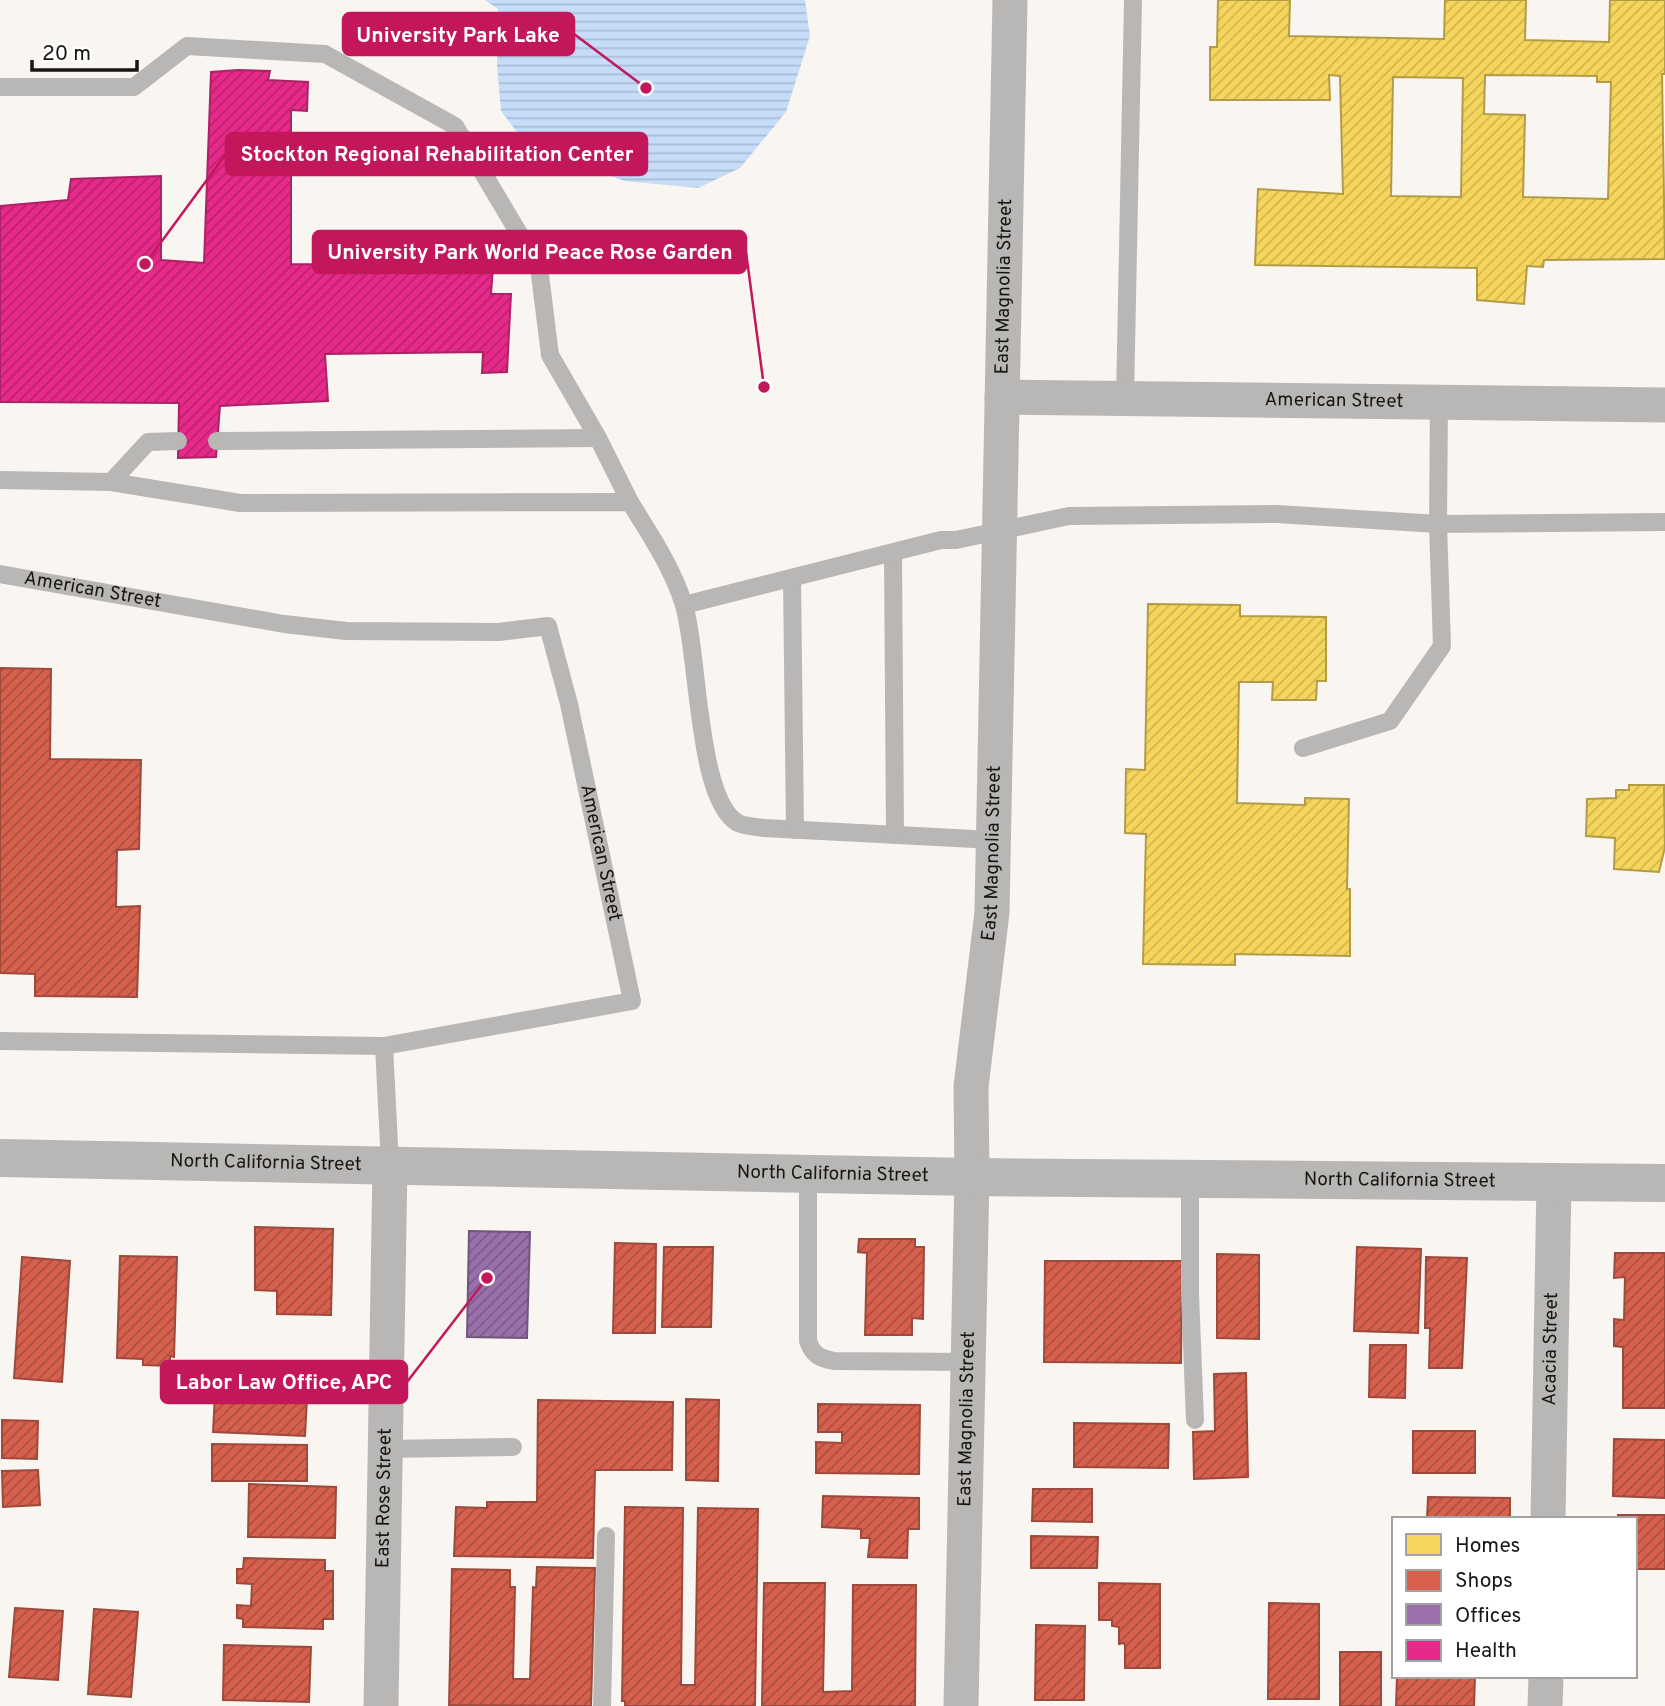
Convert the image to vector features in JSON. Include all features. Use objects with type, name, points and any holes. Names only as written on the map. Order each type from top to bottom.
[{"type":"street","name":"East Magnolia Street","points":[[961,1706],[972,1177],[971,1087],[992,912],[1010,0]]},
{"type":"street","name":"American Street","points":[[1002,397],[1665,405]]},
{"type":"street","name":"North California Street","points":[[0,1158],[972,1177],[1665,1183]]},
{"type":"street","name":"East Rose Street","points":[[381,1706],[390,1164]]},
{"type":"street","name":"Acacia Street","points":[[1548,1517],[1554,1181]]},
{"type":"street","points":[[1545,1706],[1546,1678]]},
{"type":"lane","points":[[1125,398],[1133,0]]},
{"type":"lane","points":[[0,87],[134,87],[187,46],[325,54],[455,126],[539,267],[550,355],[598,438],[630,502],[668,563],[684,604],[709,768],[722,807],[738,822],[764,828],[993,840]]},
{"type":"lane","points":[[1303,748],[1390,721],[1443,646],[1438,524],[1439,402]]},
{"type":"lane","points":[[217,441],[598,438]]},
{"type":"lane","points":[[111,482],[148,442],[178,442]]},
{"type":"lane","points":[[0,480],[111,482],[240,503],[630,502]]},
{"type":"lane","points":[[684,604],[941,540],[956,540],[1069,516],[1277,514],[1438,524],[1665,523]]},
{"type":"lane","points":[[893,553],[895,835]]},
{"type":"lane","name":"American Street","points":[[0,574],[284,624],[346,631],[499,632],[548,626],[569,704],[632,1001],[384,1046],[0,1041]]},
{"type":"lane","points":[[792,578],[795,830]]},
{"type":"lane","points":[[384,1046],[390,1164]]},
{"type":"lane","points":[[808,1173],[808,1341],[812,1352],[820,1358],[834,1361],[969,1362]]},
{"type":"lane","points":[[1190,1178],[1190,1294],[1195,1420]]},
{"type":"lane","points":[[386,1449],[513,1447]]},
{"type":"lane","points":[[602,1706],[606,1536]]},
{"type":"water","points":[[485,0],[805,0],[810,36],[786,112],[740,168],[698,188],[625,181],[557,157],[523,140],[501,111],[497,65],[498,9]]},
{"type":"building: Homes","points":[[1218,0],[1290,0],[1289,36],[1444,39],[1445,0],[1526,0],[1525,40],[1609,42],[1610,0],[1665,0],[1665,74],[1662,74],[1665,259],[1544,260],[1543,267],[1527,266],[1524,304],[1477,300],[1477,268],[1255,265],[1258,189],[1343,194],[1340,76],[1329,75],[1330,100],[1210,100],[1210,47],[1217,47]],"holes":[[[1485,75],[1597,76],[1597,82],[1611,82],[1608,199],[1523,197],[1525,115],[1484,114]],[[1393,77],[1463,78],[1461,197],[1391,196]]]},
{"type":"building: Homes","points":[[1148,604],[1240,605],[1240,616],[1326,617],[1326,681],[1317,681],[1316,700],[1272,700],[1273,682],[1239,682],[1237,803],[1305,805],[1305,798],[1349,799],[1347,889],[1350,889],[1350,956],[1235,954],[1235,965],[1143,964],[1146,834],[1125,833],[1126,769],[1145,770]]},
{"type":"building: Homes","points":[[1629,785],[1664,785],[1665,847],[1659,872],[1614,869],[1615,838],[1586,836],[1587,799],[1616,798],[1616,790],[1629,790]]},
{"type":"building: Shops","points":[[0,668],[51,669],[50,759],[141,760],[139,849],[117,850],[116,907],[140,906],[137,997],[35,996],[35,974],[0,973]]},
{"type":"building: Shops","points":[[255,1227],[333,1229],[331,1315],[277,1314],[277,1291],[255,1290]]},
{"type":"building: Shops","points":[[859,1239],[915,1239],[915,1247],[924,1247],[923,1319],[912,1318],[912,1335],[865,1335],[867,1253],[858,1252]]},
{"type":"building: Shops","points":[[615,1243],[656,1244],[655,1333],[613,1333]]},
{"type":"building: Shops","points":[[664,1247],[713,1247],[711,1327],[662,1327]]},
{"type":"building: Shops","points":[[1357,1247],[1421,1249],[1418,1333],[1354,1331]]},
{"type":"building: Shops","points":[[1615,1253],[1665,1253],[1665,1408],[1623,1408],[1623,1347],[1614,1346],[1614,1319],[1624,1320],[1625,1277],[1614,1278]]},
{"type":"building: Shops","points":[[1217,1254],[1259,1255],[1259,1339],[1217,1338]]},
{"type":"building: Shops","points":[[120,1256],[177,1257],[174,1357],[170,1356],[170,1366],[143,1365],[143,1359],[117,1358]]},
{"type":"building: Shops","points":[[22,1257],[70,1261],[62,1382],[14,1378]]},
{"type":"building: Shops","points":[[1426,1257],[1467,1258],[1462,1368],[1429,1368],[1430,1328],[1425,1328]]},
{"type":"building: Shops","points":[[1045,1261],[1182,1261],[1181,1363],[1044,1362]]},
{"type":"building: Shops","points":[[1370,1345],[1406,1345],[1405,1398],[1369,1397]]},
{"type":"building: Shops","points":[[1246,1373],[1248,1477],[1194,1479],[1193,1432],[1215,1431],[1214,1374]]},
{"type":"building: Shops","points":[[215,1394],[307,1398],[305,1436],[213,1432]]},
{"type":"building: Shops","points":[[686,1399],[719,1400],[718,1481],[686,1480]]},
{"type":"building: Shops","points":[[538,1400],[673,1402],[672,1470],[595,1470],[593,1558],[454,1556],[456,1507],[487,1508],[487,1502],[537,1502]]},
{"type":"building: Shops","points":[[818,1404],[920,1405],[919,1474],[816,1473],[816,1442],[842,1443],[842,1432],[818,1432]]},
{"type":"building: Shops","points":[[2,1420],[38,1421],[37,1459],[2,1458]]},
{"type":"building: Shops","points":[[1074,1423],[1169,1424],[1168,1468],[1074,1467]]},
{"type":"building: Shops","points":[[1413,1431],[1475,1431],[1475,1473],[1413,1473]]},
{"type":"building: Shops","points":[[1614,1439],[1665,1440],[1665,1498],[1613,1496]]},
{"type":"building: Shops","points":[[212,1444],[307,1445],[307,1481],[212,1481]]},
{"type":"building: Shops","points":[[38,1470],[40,1505],[3,1507],[2,1471]]},
{"type":"building: Shops","points":[[249,1484],[336,1487],[335,1538],[248,1537]]},
{"type":"building: Shops","points":[[1033,1489],[1092,1489],[1092,1522],[1032,1521]]},
{"type":"building: Shops","points":[[823,1496],[919,1498],[919,1529],[908,1529],[907,1558],[868,1557],[870,1538],[861,1538],[861,1529],[822,1527]]},
{"type":"building: Shops","points":[[1428,1497],[1510,1498],[1510,1517],[1427,1517]]},
{"type":"building: Shops","points":[[625,1507],[683,1508],[681,1685],[695,1685],[698,1508],[758,1509],[755,1706],[625,1706],[625,1701],[622,1701]]},
{"type":"building: Shops","points":[[1665,1515],[1665,1569],[1637,1569],[1637,1517],[1618,1517]]},
{"type":"building: Shops","points":[[1031,1536],[1098,1537],[1097,1568],[1031,1568]]},
{"type":"building: Shops","points":[[244,1558],[325,1560],[325,1571],[333,1571],[333,1619],[323,1619],[323,1629],[243,1627],[243,1619],[237,1618],[237,1605],[251,1606],[252,1584],[237,1583],[237,1569],[243,1569]]},
{"type":"building: Shops","points":[[537,1567],[595,1568],[591,1706],[449,1705],[452,1569],[510,1570],[510,1587],[515,1587],[513,1679],[530,1679],[533,1587],[536,1588]]},
{"type":"building: Shops","points":[[764,1583],[825,1583],[823,1692],[852,1691],[853,1585],[916,1585],[915,1706],[762,1706]]},
{"type":"building: Shops","points":[[1099,1583],[1160,1584],[1160,1668],[1125,1668],[1125,1646],[1124,1643],[1119,1644],[1119,1627],[1112,1626],[1112,1620],[1099,1620]]},
{"type":"building: Shops","points":[[1269,1603],[1319,1604],[1319,1699],[1268,1699]]},
{"type":"building: Shops","points":[[15,1608],[63,1611],[58,1680],[9,1677]]},
{"type":"building: Shops","points":[[94,1609],[138,1612],[131,1697],[88,1694]]},
{"type":"building: Shops","points":[[1036,1625],[1085,1626],[1084,1700],[1035,1700]]},
{"type":"building: Shops","points":[[224,1645],[311,1647],[309,1702],[223,1700]]},
{"type":"building: Shops","points":[[1340,1652],[1381,1652],[1381,1706],[1340,1706]]},
{"type":"building: Shops","points":[[1397,1678],[1475,1678],[1474,1706],[1396,1706]]},
{"type":"building: Offices","points":[[469,1231],[530,1232],[527,1338],[467,1337]]},
{"type":"building: Health","points":[[270,71],[268,80],[308,82],[307,111],[291,110],[291,264],[493,267],[491,294],[511,294],[507,372],[482,373],[483,352],[325,354],[328,401],[220,406],[216,457],[178,458],[179,403],[0,402],[0,206],[68,200],[71,179],[161,176],[161,260],[204,263],[211,72]]},
{"type":"place","name":"University Park Lake","points":[[646,88]]},
{"type":"place","name":"Stockton Regional Rehabilitation Center","points":[[145,264]]},
{"type":"place","name":"University Park World Peace Rose Garden","points":[[764,387]]},
{"type":"place","name":"Labor Law Office, APC","points":[[487,1278]]}]
